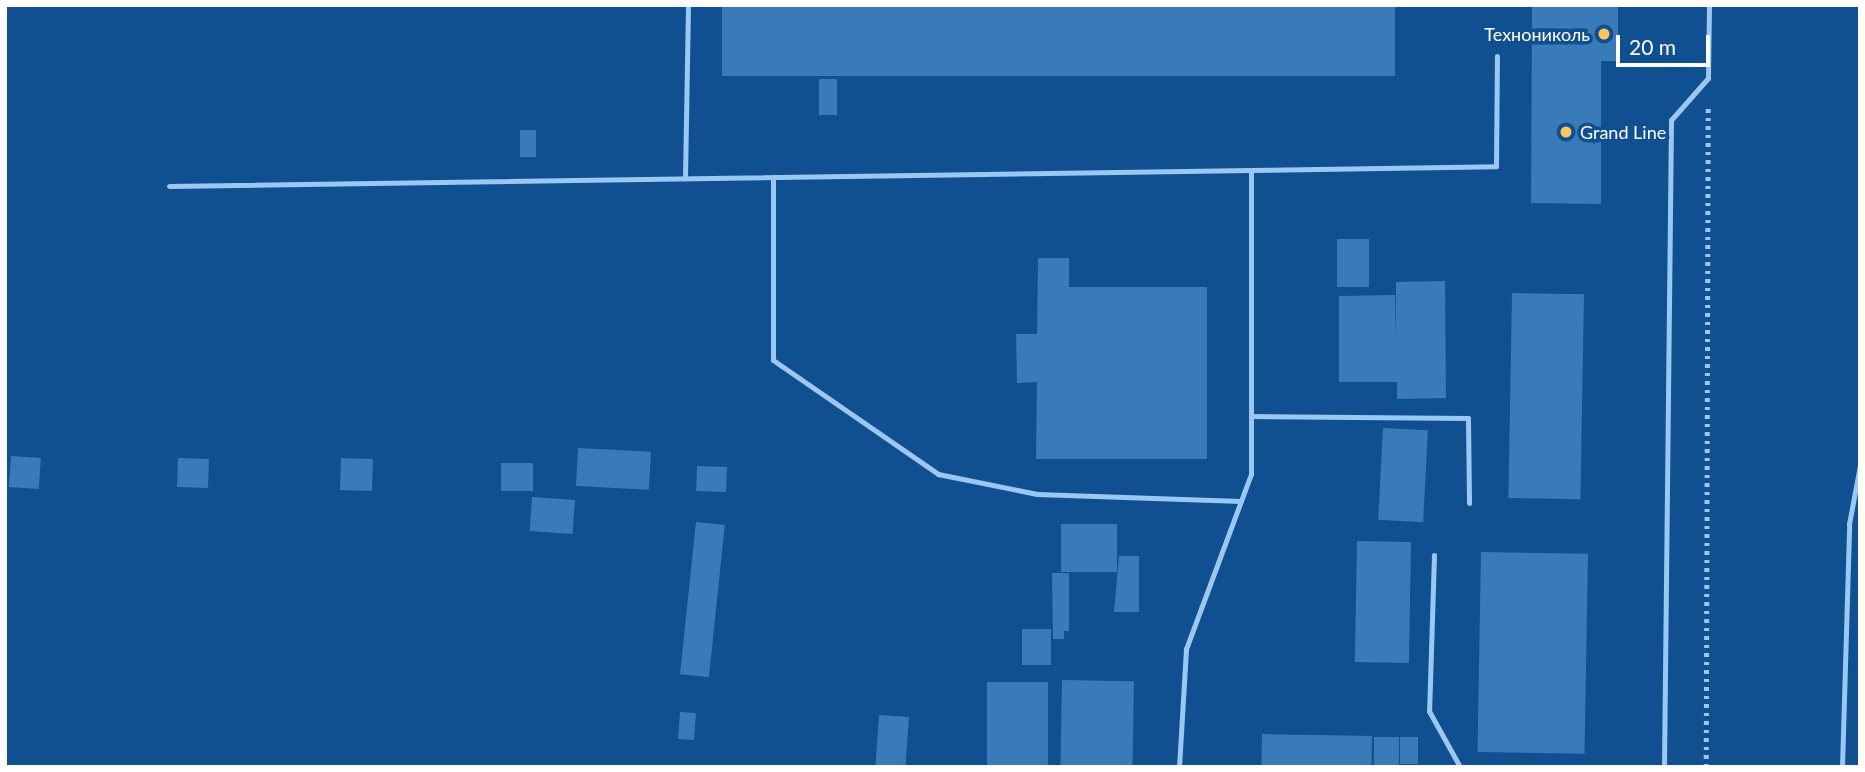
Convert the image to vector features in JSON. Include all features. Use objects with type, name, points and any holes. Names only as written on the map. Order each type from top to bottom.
[{"type":"lane","points":[[685,178],[688,5]]},
{"type":"lane","points":[[1664,767],[1671,120],[1709,78],[1709,5]]},
{"type":"lane","points":[[169,186],[1496,166],[1497,56]]},
{"type":"lane","points":[[1178,767],[1186,649],[1251,474],[1251,170]]},
{"type":"lane","points":[[773,177],[773,360],[861,421],[938,474],[1037,494],[1241,501]]},
{"type":"lane","points":[[1251,416],[1468,418],[1469,503]]},
{"type":"lane","points":[[1842,767],[1849,524],[1860,465]]},
{"type":"lane","points":[[1434,555],[1429,711],[1460,767]]},
{"type":"path","points":[[1706,767],[1709,78]]},
{"type":"building","points":[[722,5],[1395,5],[1395,76],[722,76]]},
{"type":"building","name":"Grand Line","points":[[1532,5],[1618,5],[1618,61],[1601,61],[1601,204],[1531,203]]},
{"type":"building","points":[[819,79],[837,79],[837,115],[819,115]]},
{"type":"building","points":[[520,130],[536,130],[536,157],[520,157]]},
{"type":"building","points":[[1337,239],[1369,239],[1369,287],[1337,287]]},
{"type":"building","points":[[1038,258],[1069,258],[1069,287],[1207,287],[1207,459],[1036,459],[1037,382],[1017,383],[1016,334],[1037,334]]},
{"type":"building","points":[[1445,281],[1446,398],[1397,399],[1397,382],[1339,382],[1339,296],[1395,295],[1396,339],[1396,282]]},
{"type":"building","points":[[1512,293],[1584,294],[1580,499],[1508,498]]},
{"type":"building","points":[[1383,428],[1428,430],[1423,522],[1378,520]]},
{"type":"building","points":[[578,448],[651,452],[649,490],[576,486]]},
{"type":"building","points":[[11,456],[41,458],[39,489],[9,487]]},
{"type":"building","points":[[178,458],[209,459],[208,488],[177,487]]},
{"type":"building","points":[[341,458],[373,459],[372,491],[340,490]]},
{"type":"building","points":[[501,463],[533,463],[533,491],[501,491]]},
{"type":"building","points":[[697,466],[727,467],[726,492],[696,491]]},
{"type":"building","points":[[532,497],[575,500],[573,534],[530,531]]},
{"type":"building","points":[[696,522],[725,525],[709,677],[680,674]]},
{"type":"building","points":[[1061,524],[1117,524],[1117,572],[1061,572]]},
{"type":"building","points":[[1357,541],[1411,542],[1409,663],[1355,662]]},
{"type":"building","points":[[1481,552],[1588,554],[1584,754],[1478,752]]},
{"type":"building","points":[[1119,556],[1139,556],[1139,612],[1114,612]]},
{"type":"building","points":[[1052,573],[1069,573],[1069,631],[1064,631],[1064,639],[1053,639]]},
{"type":"building","points":[[1022,629],[1051,629],[1051,665],[1022,665]]},
{"type":"building","points":[[1062,680],[1134,681],[1132,767],[1060,767]]},
{"type":"building","points":[[987,682],[1048,682],[1048,767],[987,767]]},
{"type":"building","points":[[680,712],[696,713],[694,740],[678,739]]},
{"type":"building","points":[[879,715],[909,717],[905,767],[875,767]]},
{"type":"building","points":[[1262,734],[1372,736],[1371,767],[1261,767]]},
{"type":"building","points":[[1374,737],[1399,737],[1399,767],[1374,767]]},
{"type":"building","points":[[1400,737],[1418,737],[1418,764],[1400,764]]},
{"type":"place","name":"Технониколь","points":[[1604,34]]},
{"type":"place","name":"Grand Line","points":[[1566,132]]}]
